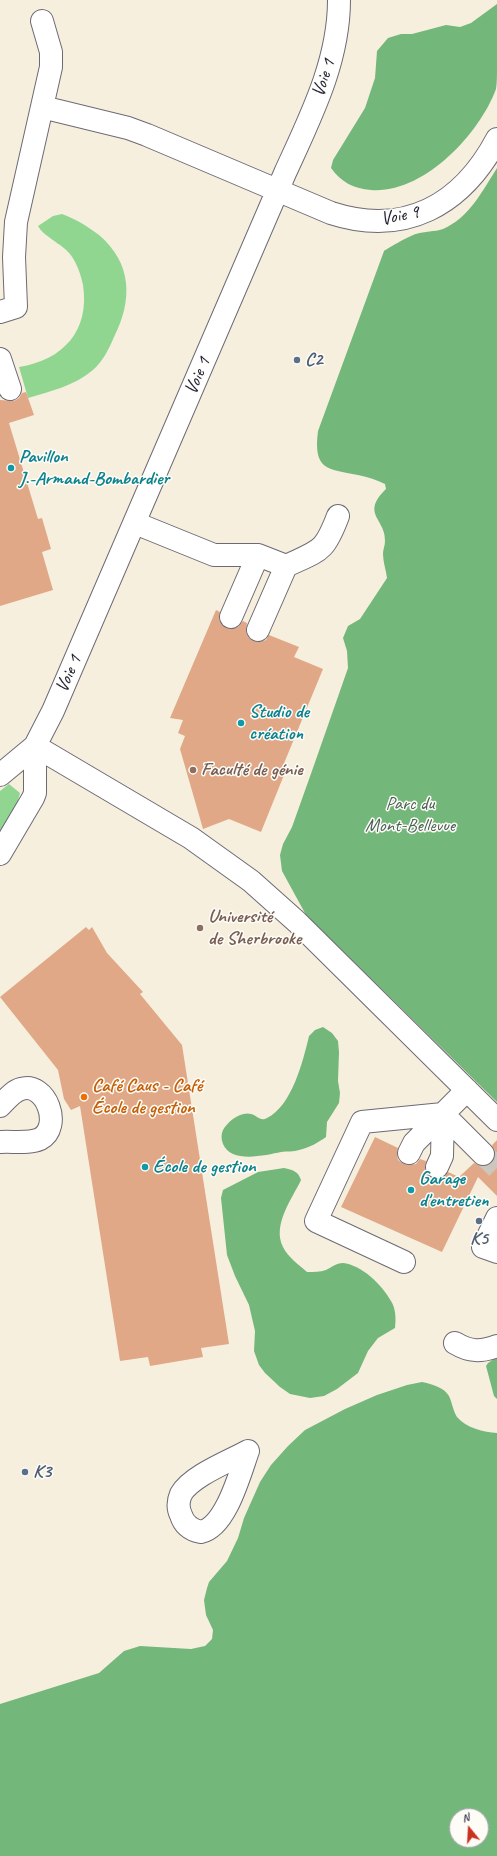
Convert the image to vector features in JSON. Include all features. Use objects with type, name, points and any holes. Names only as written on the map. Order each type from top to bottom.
[{"type":"lane","name":"Voie 1","points":[[35,746],[53,711],[314,110],[329,66],[337,30],[339,0]]},
{"type":"lane","points":[[0,312],[16,307],[14,257],[16,222],[51,67],[51,52],[42,21]]},
{"type":"lane","name":"Voie 9","points":[[42,107],[128,128],[331,213],[355,220],[381,222],[396,220],[430,209],[453,196],[481,167],[497,139]]},
{"type":"lane","points":[[0,358],[10,389]]},
{"type":"lane","points":[[258,630],[286,566],[323,547],[331,535],[338,516]]},
{"type":"lane","points":[[135,523],[214,555],[258,555],[286,566]]},
{"type":"lane","points":[[231,616],[258,555]]},
{"type":"lane","points":[[0,775],[35,746]]},
{"type":"lane","points":[[0,854],[35,793],[35,746]]},
{"type":"lane","points":[[35,746],[191,838],[251,881],[297,922],[497,1120]]},
{"type":"lane","points":[[0,1106],[17,1090],[22,1088],[32,1089],[42,1094],[50,1110],[52,1121],[48,1131],[38,1139],[29,1141],[0,1142]]},
{"type":"lane","points":[[409,1154],[414,1143],[467,1090]]},
{"type":"lane","points":[[442,1114],[483,1154]]},
{"type":"lane","points":[[437,1166],[442,1156],[442,1114]]},
{"type":"lane","points":[[404,1262],[316,1222],[362,1122],[442,1114]]},
{"type":"lane","points":[[497,1218],[483,1247],[497,1252]]},
{"type":"lane","points":[[455,1343],[474,1351],[488,1350],[497,1346]]},
{"type":"green space","points":[[497,4],[496,89],[488,107],[477,125],[463,142],[447,158],[429,172],[410,182],[391,189],[371,190],[359,188],[348,184],[339,177],[331,168],[333,160],[365,108],[375,78],[377,51],[388,38],[401,34],[412,34],[446,25],[460,27],[471,23]]},
{"type":"green space","name":"Parc du Mont-Bellevue","points":[[497,168],[497,1102],[306,915],[282,871],[280,855],[283,844],[292,827],[348,668],[347,651],[343,638],[348,626],[360,619],[387,578],[383,557],[385,543],[384,533],[375,511],[375,505],[386,489],[385,484],[365,477],[330,469],[324,465],[320,460],[318,453],[318,431],[384,251],[413,235],[440,230],[452,224],[468,211],[481,194]]},
{"type":"green space","points":[[62,214],[81,223],[99,235],[110,246],[118,258],[126,283],[124,309],[120,323],[108,350],[100,363],[93,370],[86,376],[70,384],[28,398],[19,367],[49,358],[60,350],[70,341],[82,316],[84,301],[83,285],[77,265],[67,250],[40,230],[38,226],[53,216]]},
{"type":"green space","points":[[9,784],[20,793],[16,808],[0,836],[0,791]]},
{"type":"green space","points":[[323,1027],[332,1033],[338,1041],[339,1052],[339,1103],[327,1122],[326,1137],[314,1145],[303,1149],[258,1156],[241,1156],[233,1154],[227,1150],[223,1144],[222,1132],[231,1120],[239,1115],[247,1113],[260,1119],[265,1119],[276,1112],[283,1104],[290,1093],[300,1070],[309,1036],[315,1030]]},
{"type":"green space","points":[[284,1168],[295,1171],[301,1180],[284,1212],[281,1221],[280,1239],[288,1254],[307,1272],[324,1271],[336,1264],[341,1263],[357,1268],[377,1282],[393,1304],[395,1311],[395,1328],[378,1338],[368,1351],[358,1373],[337,1389],[324,1396],[310,1398],[290,1394],[265,1373],[259,1365],[254,1351],[255,1331],[249,1305],[227,1255],[221,1198],[223,1190],[258,1172]]},
{"type":"green space","points":[[497,1357],[497,1399],[494,1396],[486,1366]]},
{"type":"green space","points":[[422,1382],[433,1385],[441,1388],[447,1393],[457,1417],[465,1424],[476,1429],[497,1433],[497,1856],[0,1856],[0,1704],[99,1673],[124,1651],[140,1646],[191,1649],[205,1646],[212,1639],[213,1630],[206,1615],[204,1600],[209,1582],[227,1561],[238,1538],[244,1518],[260,1482],[271,1465],[305,1430],[345,1409],[377,1395],[407,1385]]},
{"type":"building","name":"Pavillon J.-Armand-Bombardier","points":[[26,392],[34,415],[9,423],[38,519],[42,518],[51,549],[42,552],[53,590],[0,606],[0,400],[14,401],[19,398],[22,393]]},
{"type":"building","name":"Studio de création","points":[[216,610],[220,612],[219,619],[221,624],[226,628],[232,629],[238,627],[243,621],[247,623],[246,632],[248,637],[253,641],[260,642],[266,640],[269,635],[299,647],[294,657],[323,669],[280,773],[284,775],[261,832],[229,819],[203,829],[180,749],[185,736],[178,733],[183,720],[170,718]]},
{"type":"building","name":"École de gestion","points":[[86,927],[89,930],[92,927],[107,953],[143,992],[140,994],[182,1045],[229,1344],[201,1348],[203,1357],[150,1366],[148,1357],[120,1361],[80,1106],[71,1110],[64,1099],[58,1070],[0,997]]},
{"type":"building","name":"Garage d'entretien","points":[[375,1137],[398,1148],[398,1160],[404,1164],[416,1164],[420,1159],[426,1161],[425,1168],[427,1174],[432,1178],[438,1179],[444,1177],[448,1172],[459,1177],[474,1163],[480,1166],[486,1166],[492,1163],[495,1157],[495,1151],[492,1145],[497,1140],[497,1196],[478,1177],[442,1252],[341,1207]]},
{"type":"tunnel","points":[[483,1154],[497,1168]]},
{"type":"place","name":"C2","points":[[297,360]]},
{"type":"place","name":"Pavillon J.-Armand-Bombardier","points":[[11,468]]},
{"type":"place","name":"Studio de création","points":[[241,723]]},
{"type":"place","name":"Faculté de génie","points":[[193,770]]},
{"type":"place","name":"Université de Sherbrooke","points":[[200,928]]},
{"type":"place","name":"Café Caus - Café École de gestion","points":[[84,1097]]},
{"type":"place","name":"École de gestion","points":[[145,1167]]},
{"type":"place","name":"Garage d'entretien","points":[[411,1190]]},
{"type":"place","name":"K5","points":[[479,1221]]},
{"type":"place","name":"K3","points":[[25,1472]]}]
